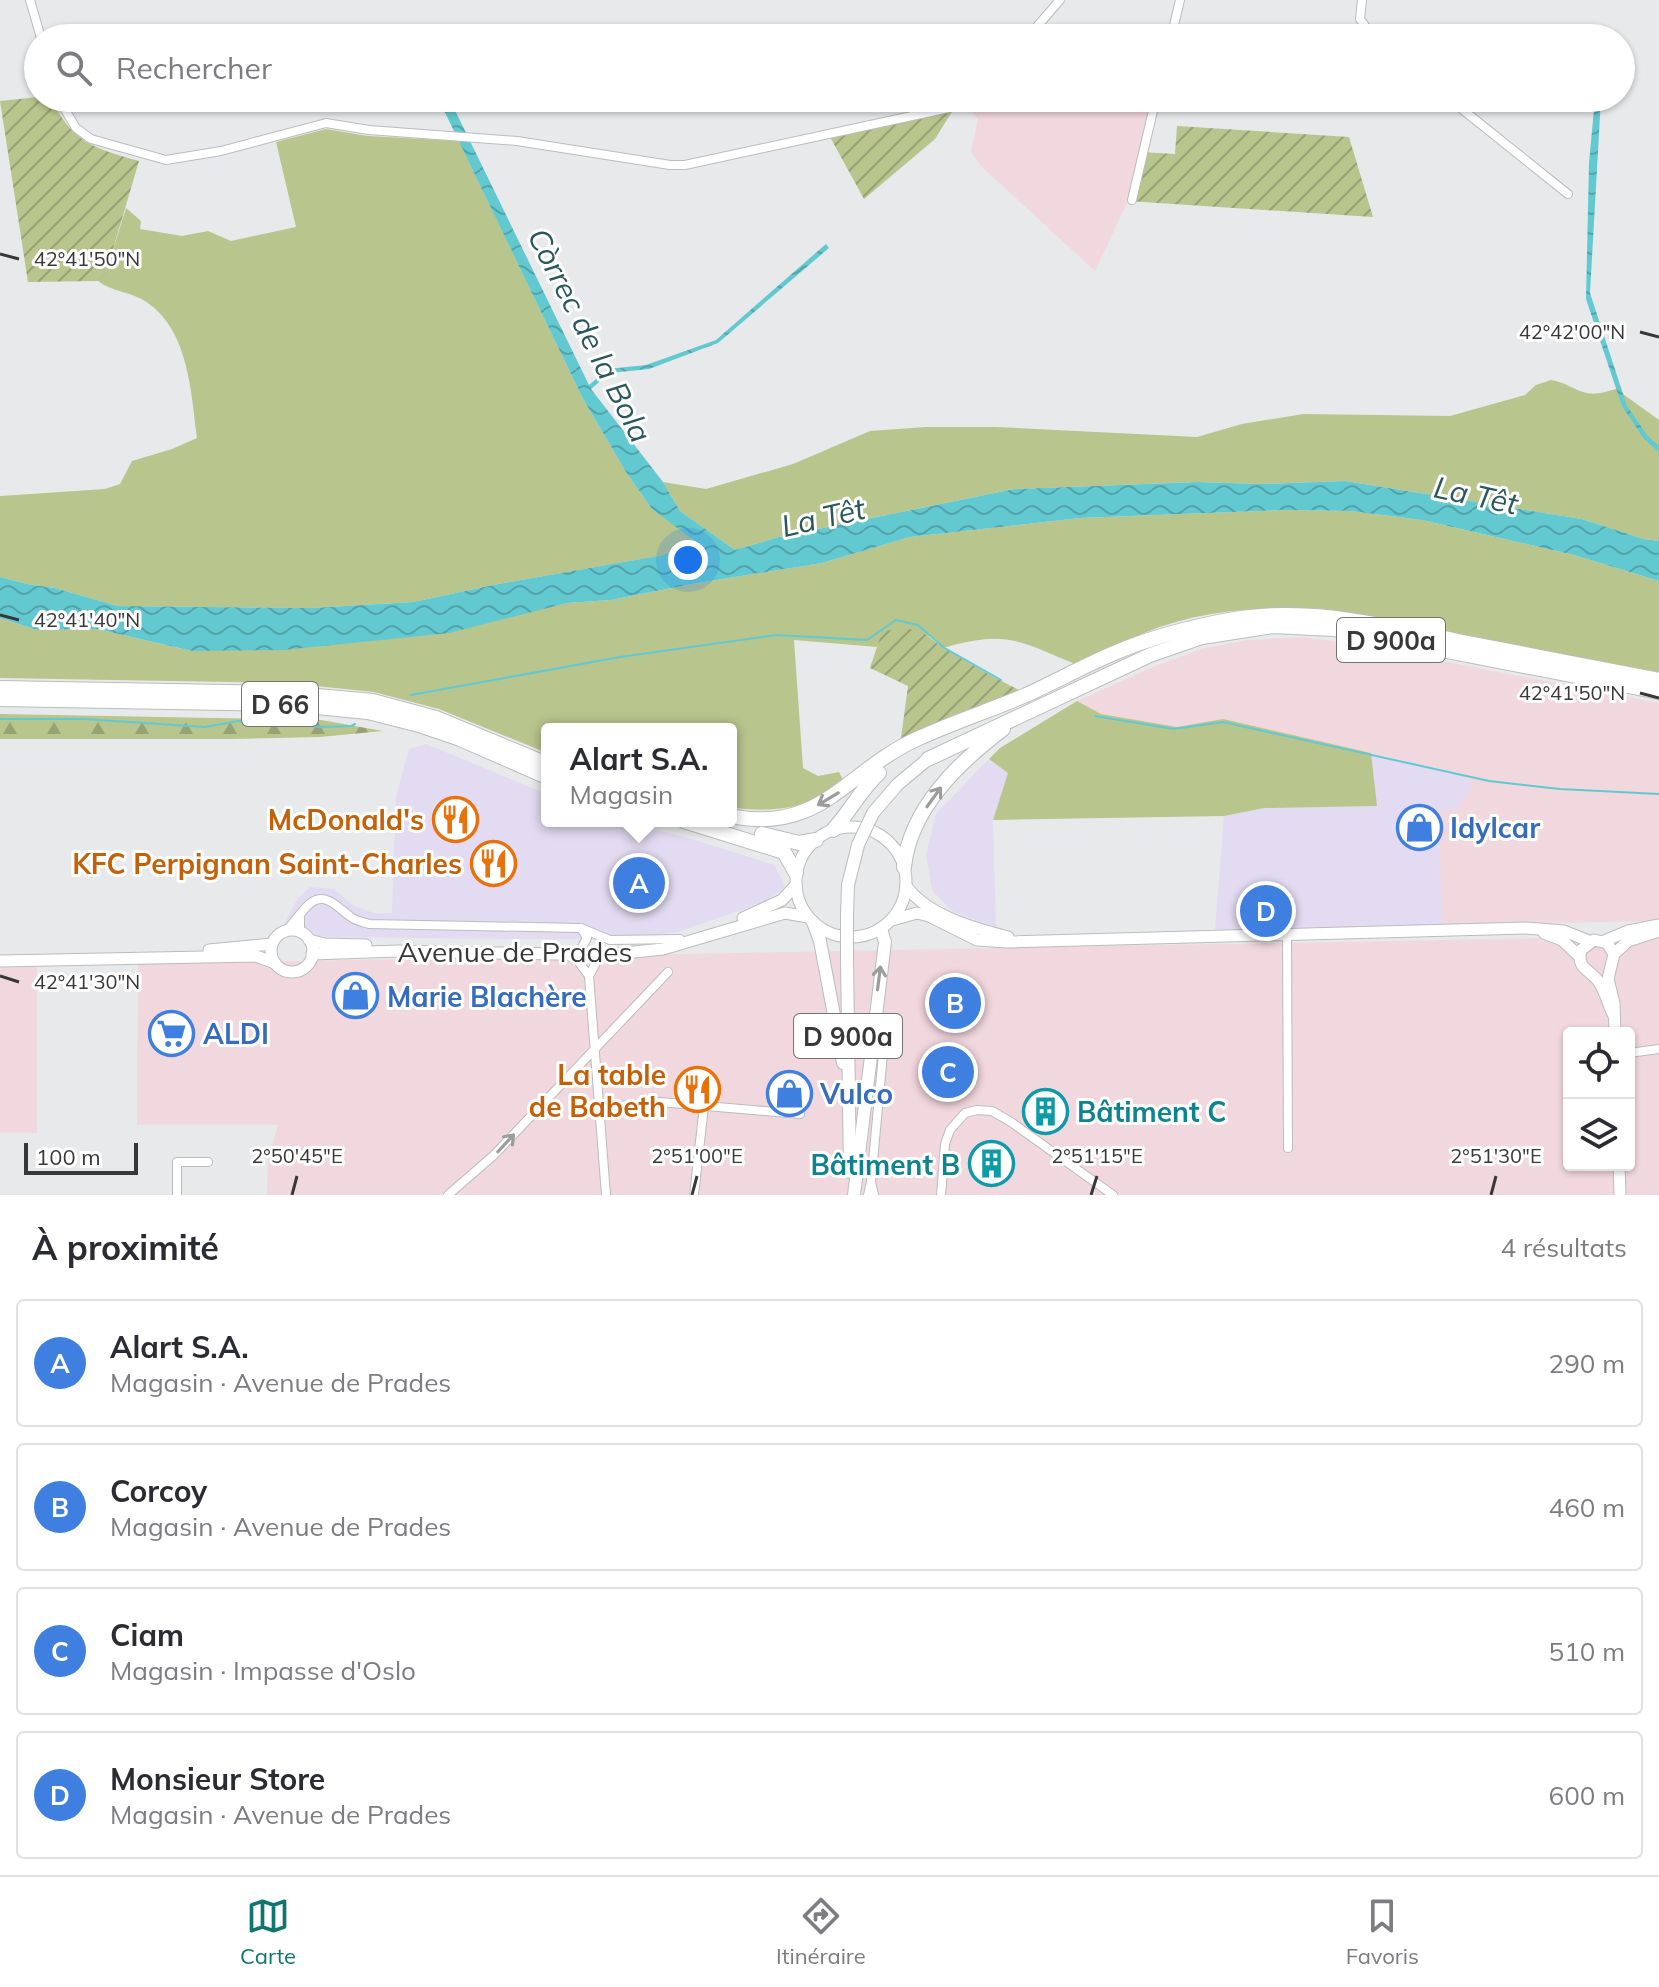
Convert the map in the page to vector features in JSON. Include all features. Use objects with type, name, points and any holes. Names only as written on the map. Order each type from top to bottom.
[{"type":"highway","name":"D 900a","points":[[928,759],[945,745],[1174,635],[1214,623],[1281,614],[1363,622],[1659,680]]},
{"type":"highway","points":[[737,823],[786,818],[806,811],[832,798],[890,752],[1028,694],[1117,651],[1162,635],[1214,623]]},
{"type":"highway","name":"D 900a","points":[[928,759],[1126,667],[1202,637],[1247,629],[1303,626],[1362,634],[1659,692]]},
{"type":"highway","points":[[833,830],[866,784],[904,754],[990,718],[1162,635]]},
{"type":"highway","points":[[904,867],[906,844],[916,825],[957,768],[977,749],[1004,729],[1126,667]]},
{"type":"highway","name":"D 66","points":[[0,688],[284,693],[373,701],[436,718],[541,762]]},
{"type":"highway","name":"D 66","points":[[0,699],[286,704],[368,712],[460,739],[541,774]]},
{"type":"highway","points":[[733,827],[784,852],[796,879]]},
{"type":"highway","points":[[737,827],[784,841],[799,843],[816,840]]},
{"type":"main road","name":"D 900a","points":[[852,1195],[848,885],[858,845],[873,813],[898,784],[928,759]]},
{"type":"main road","points":[[810,920],[822,929],[841,936],[862,935],[881,929],[892,920],[899,910],[906,886],[904,867],[890,844],[876,834],[850,827],[833,830],[816,840],[801,859],[796,879],[799,902],[820,941],[849,1113]]},
{"type":"main road","name":"Avenue de Prades","points":[[304,936],[325,944],[581,949],[680,939],[767,909],[782,900],[796,879]]},
{"type":"main road","points":[[906,886],[924,904],[940,912],[1006,936],[1028,940]]},
{"type":"main road","name":"Avenue de Prades","points":[[312,954],[398,951],[606,955],[663,949],[785,913],[810,920]]},
{"type":"main road","points":[[892,920],[917,913],[977,940],[1007,942],[1541,928],[1564,931],[1589,941],[1604,941],[1628,931],[1659,928]]},
{"type":"main road","points":[[1614,1027],[1614,1003],[1608,979],[1614,954],[1628,941],[1659,928]]},
{"type":"main road","points":[[852,1195],[885,942],[881,929]]},
{"type":"main road","points":[[0,961],[256,956],[286,971],[299,971],[308,964],[312,954],[304,936],[286,931],[275,938],[272,957],[275,963]]},
{"type":"main road","points":[[1483,931],[1553,936],[1571,946],[1579,956],[1581,967],[1599,983],[1613,1014]]},
{"type":"main road","points":[[1579,956],[1589,941]]},
{"type":"main road","points":[[1604,941],[1614,954]]},
{"type":"main road","points":[[132,957],[272,944]]},
{"type":"main road","points":[[1590,974],[1601,975],[1610,969]]},
{"type":"main road","points":[[1619,1171],[1620,1195]]},
{"type":"street","points":[[30,0],[37,24]]},
{"type":"street","points":[[1039,24],[1060,0]]},
{"type":"street","points":[[1174,24],[1180,0]]},
{"type":"street","points":[[1362,0],[1360,19],[1364,24]]},
{"type":"street","points":[[66,112],[76,128],[91,139],[166,160],[221,151],[315,124],[477,137],[658,164],[685,165],[930,112]]},
{"type":"street","points":[[1132,200],[1153,112]]},
{"type":"street","points":[[1466,112],[1568,194]]},
{"type":"street","points":[[286,931],[300,918],[309,903],[318,899],[328,900],[353,919],[369,924],[581,928],[610,940],[680,939]]},
{"type":"street","points":[[300,918],[304,936]]},
{"type":"street","points":[[581,928],[587,938],[581,949]]},
{"type":"street","points":[[1287,935],[1288,1148]]},
{"type":"street","points":[[589,976],[597,961],[606,955]]},
{"type":"street","points":[[569,956],[578,961],[589,976],[606,1195]]},
{"type":"street","points":[[448,1195],[494,1155],[668,972]]},
{"type":"street","points":[[593,1026],[618,1023]]},
{"type":"street","points":[[1635,1052],[1659,1049]]},
{"type":"street","points":[[871,1195],[883,1054]]},
{"type":"street","points":[[599,1108],[660,1102],[800,1114]]},
{"type":"street","points":[[694,1195],[704,1106]]},
{"type":"street","points":[[941,1195],[945,1144],[950,1130],[965,1113],[977,1110],[992,1111],[1011,1122],[1113,1195]]},
{"type":"street","points":[[177,1195],[177,1162],[208,1162]]},
{"type":"shaded area","points":[[972,112],[1149,112],[1128,201],[1095,271],[981,166],[971,152],[978,119]]},
{"type":"shaded area","points":[[1302,637],[1360,645],[1659,703],[1659,921],[1442,925],[1438,811],[1456,809],[1468,794],[1472,787],[1464,774],[1223,720],[1177,727],[1101,714],[1077,701],[1155,666],[1205,648],[1248,640]]},
{"type":"shaded area","points":[[426,744],[541,792],[541,827],[644,827],[685,837],[774,865],[784,888],[764,902],[678,932],[619,940],[328,937],[318,936],[307,927],[282,928],[298,898],[310,887],[334,889],[354,906],[374,913],[392,913],[396,797],[409,749]]},
{"type":"shaded area","points":[[1371,753],[1464,774],[1472,787],[1468,794],[1442,925],[1215,930],[1224,816],[1264,808],[1376,806]]},
{"type":"shaded area","points":[[989,759],[1008,773],[993,820],[996,927],[952,911],[932,890],[926,855],[936,814]]},
{"type":"shaded area","points":[[1659,936],[1659,1195],[267,1195],[268,1159],[278,1125],[137,1125],[138,964]]},
{"type":"shaded area","points":[[37,966],[37,1133],[0,1133],[0,967]]},
{"type":"green space","points":[[24,98],[24,112],[58,112],[67,125],[86,142],[139,161],[106,273],[98,281],[28,282],[0,101]]},
{"type":"green space","points":[[952,112],[935,139],[864,199],[830,137]]},
{"type":"green space","points":[[1177,126],[1349,137],[1373,217],[1128,201],[1140,152],[1175,154]]},
{"type":"green space","points":[[326,129],[368,136],[459,141],[583,399],[626,472],[652,509],[706,548],[413,602],[311,608],[118,606],[55,588],[0,577],[0,496],[105,489],[120,484],[132,461],[197,438],[186,364],[172,330],[162,315],[148,303],[98,281],[106,273],[126,208],[141,221],[140,229],[182,236],[208,231],[231,241],[296,227],[276,142]]},
{"type":"green space","points":[[1551,380],[1587,393],[1616,389],[1659,420],[1659,541],[1582,519],[1345,481],[1262,484],[1197,482],[1014,489],[779,537],[735,550],[680,511],[663,482],[706,489],[793,464],[870,431],[996,427],[1197,437],[1242,424],[1303,414],[1450,416],[1525,395],[1536,385]]},
{"type":"green space","points":[[1286,510],[1350,511],[1422,520],[1574,555],[1659,581],[1659,673],[1327,609],[1257,609],[1188,619],[1144,633],[1077,665],[1012,640],[983,640],[943,648],[932,636],[883,632],[877,647],[794,640],[803,768],[818,776],[839,772],[844,782],[810,802],[761,810],[737,808],[737,723],[541,723],[541,751],[439,709],[374,692],[286,683],[0,678],[0,618],[37,630],[97,629],[192,651],[517,614],[567,603],[611,600],[822,563],[910,537],[1080,518]]},
{"type":"green space","points":[[900,628],[923,633],[1021,691],[901,738],[908,686],[870,668],[882,632]]},
{"type":"green space","points":[[1077,701],[1101,714],[1177,727],[1223,719],[1371,753],[1377,806],[1264,808],[1224,816],[993,820],[1008,773],[989,759],[1000,748]]},
{"type":"green space","points":[[0,714],[321,720],[383,731],[320,737],[232,739],[0,739]]},
{"type":"water","name":"La Têt","points":[[445,112],[456,112],[589,385],[608,369],[646,365],[716,340],[826,244],[829,248],[718,343],[649,369],[610,373],[591,389],[663,482],[680,511],[735,550],[779,537],[1014,489],[1197,482],[1262,484],[1345,481],[1582,519],[1659,541],[1659,581],[1574,555],[1422,520],[1350,511],[1286,510],[1080,518],[910,537],[822,563],[611,600],[567,603],[449,633],[284,650],[192,651],[97,629],[37,630],[0,618],[0,577],[55,588],[118,606],[311,608],[413,602],[704,548],[652,509],[583,399]]},
{"type":"water","points":[[1594,112],[1600,112],[1590,293],[1627,406],[1647,435],[1659,446],[1659,452],[1644,439],[1622,406],[1586,299],[1589,163]]},
{"type":"waterway","points":[[411,695],[620,657],[776,635],[867,640],[896,620],[918,625],[943,647],[1001,680]]},
{"type":"waterway","points":[[1095,716],[1174,729],[1223,722],[1489,781],[1560,789],[1659,794]]},
{"type":"waterway","points":[[0,719],[84,719],[205,727],[239,721],[323,727],[355,724]]},
{"type":"place","name":"McDonald's","points":[[455,819]]},
{"type":"place","name":"Idylcar","points":[[1419,827]]},
{"type":"place","name":"KFC Perpignan Saint-Charles","points":[[493,863]]},
{"type":"place","name":"Alart S.A.","points":[[639,883]]},
{"type":"place","name":"Monsieur Store","points":[[1266,911]]},
{"type":"place","name":"Marie Blachère","points":[[356,996]]},
{"type":"place","name":"Corcoy","points":[[955,1003]]},
{"type":"place","name":"ALDI","points":[[172,1033]]},
{"type":"place","name":"Ciam","points":[[948,1072]]},
{"type":"place","name":"La table de Babeth","points":[[697,1090]]},
{"type":"place","name":"Vulco","points":[[789,1093]]},
{"type":"place","name":"Bâtiment C","points":[[1046,1111]]},
{"type":"place","name":"Bâtiment B","points":[[991,1164]]},
{"type":"water label","name":"Còrrec de la Bola","points":[[590,335]]}]
